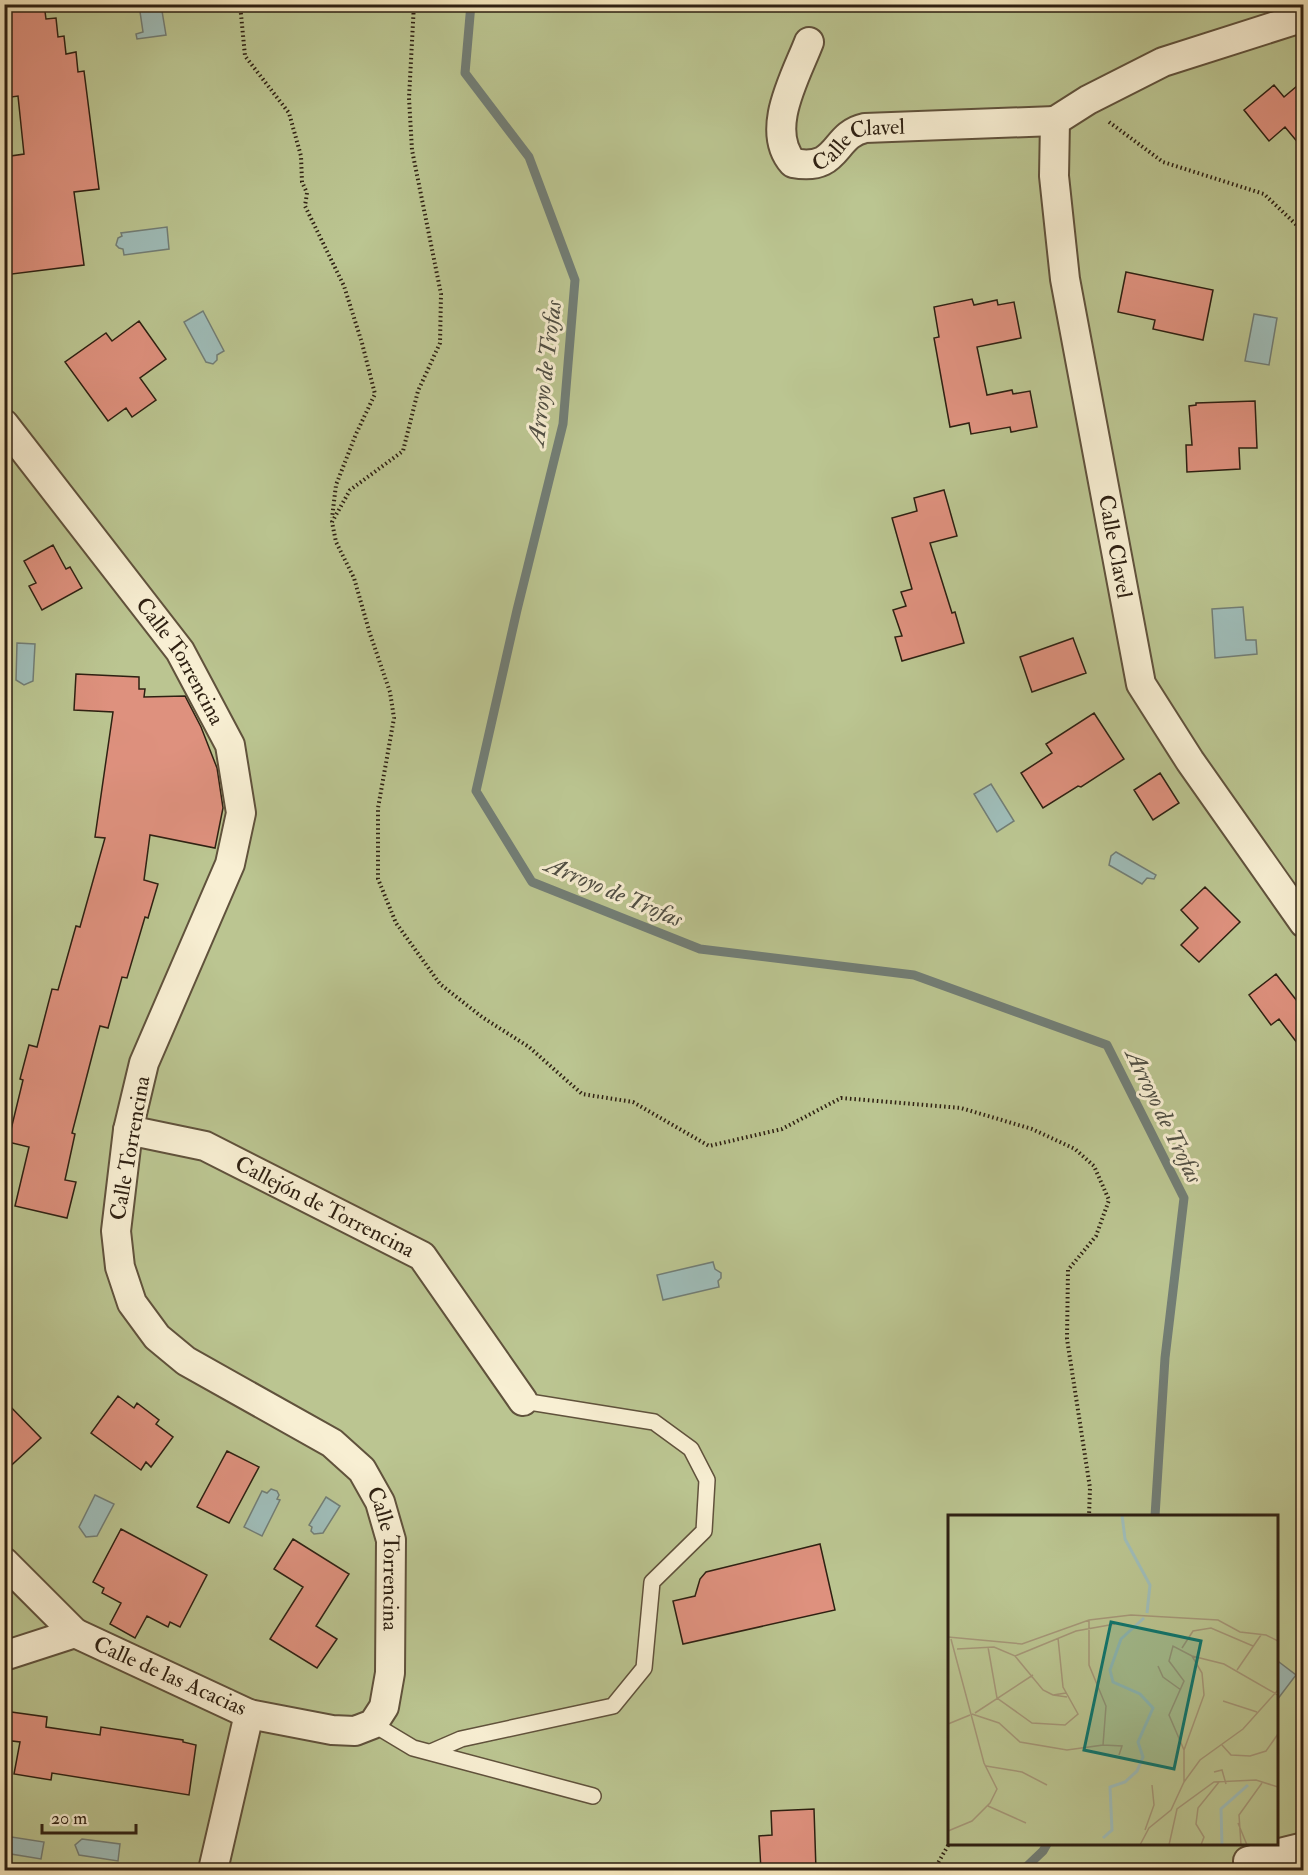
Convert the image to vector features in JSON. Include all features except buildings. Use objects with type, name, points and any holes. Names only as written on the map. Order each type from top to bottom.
[{"type":"street","points":[[1055,121],[1088,100],[1163,62],[1304,17]]},
{"type":"street","name":"Calle Clavel","points":[[809,42],[783,109],[781,123],[783,149],[793,163],[811,164],[825,161],[850,134],[865,128],[1055,121],[1054,176],[1065,279],[1140,684],[1190,761],[1304,923]]},
{"type":"street","name":"Calle Torrencina","points":[[4,424],[180,651],[230,745],[241,813],[230,864],[144,1063],[128,1130],[116,1230],[120,1267],[132,1303],[157,1337],[186,1361],[332,1443],[362,1470],[380,1502],[391,1540],[390,1673],[384,1707],[373,1724]]},
{"type":"street","name":"Callejón de Torrencina","points":[[128,1130],[205,1146],[422,1256],[523,1401]]},
{"type":"street","points":[[4,1562],[75,1633]]},
{"type":"street","name":"Calle de las Acacias","points":[[4,1656],[75,1633],[249,1714],[332,1730],[355,1731],[373,1724]]},
{"type":"street","points":[[213,1870],[249,1714]]},
{"type":"street","points":[[1248,1861],[1304,1847]]},
{"type":"lane","points":[[431,1752],[461,1739],[612,1706],[644,1668],[652,1582],[704,1531],[707,1480],[691,1449],[654,1422],[523,1401]]},
{"type":"lane","points":[[373,1724],[413,1748],[593,1796]]},
{"type":"path","points":[[240,4],[245,56],[289,113],[300,156],[302,182],[307,193],[306,206],[344,286],[375,394],[336,485],[332,522],[336,542],[354,578],[390,692],[393,718],[378,808],[378,879],[396,923],[440,984],[482,1017],[529,1047],[582,1094],[633,1102],[710,1146],[782,1129],[841,1098],[962,1108],[1032,1128],[1075,1149],[1094,1166],[1109,1200],[1096,1236],[1068,1270],[1067,1340],[1090,1488],[1089,1515]]},
{"type":"path","points":[[332,522],[350,490],[403,451],[418,391],[440,343],[441,294],[412,150],[409,98],[414,4]]},
{"type":"path","points":[[1116,127],[1163,162],[1264,194],[1304,232]]},
{"type":"path","points":[[934,1870],[948,1845]]},
{"type":"green space","points":[[5,5],[1303,5],[1303,1870],[5,1870]]},
{"type":"water","points":[[139,5],[161,5],[166,35],[137,39],[136,34],[143,32]]},
{"type":"water","points":[[167,227],[169,249],[124,255],[123,249],[116,245],[118,238],[122,236],[121,233]]},
{"type":"water","points":[[203,311],[224,351],[217,355],[217,360],[213,364],[206,362],[184,322]]},
{"type":"water","points":[[1254,314],[1277,318],[1269,365],[1245,361]]},
{"type":"water","points":[[1243,607],[1246,640],[1256,640],[1257,654],[1215,658],[1212,609]]},
{"type":"water","points":[[17,643],[35,644],[33,681],[24,685],[16,680]]},
{"type":"water","points":[[991,784],[1014,821],[997,832],[974,794]]},
{"type":"water","points":[[1116,852],[1156,875],[1154,879],[1147,878],[1142,884],[1109,865],[1111,856]]},
{"type":"water","points":[[713,1262],[715,1269],[721,1273],[718,1281],[719,1287],[663,1300],[657,1275]]},
{"type":"water","points":[[271,1489],[277,1491],[279,1495],[277,1499],[280,1500],[262,1536],[244,1527],[262,1491],[267,1493]]},
{"type":"water","points":[[95,1495],[114,1504],[97,1536],[86,1537],[79,1527]]},
{"type":"water","points":[[326,1497],[340,1506],[323,1533],[314,1534],[309,1525]]},
{"type":"water","points":[[1279,1662],[1296,1675],[1278,1699]]},
{"type":"water","points":[[5,1836],[44,1842],[41,1859],[5,1853]]},
{"type":"water","points":[[82,1839],[120,1844],[118,1861],[79,1855],[75,1845]]},
{"type":"waterway","name":"Arroyo de Trofas","points":[[471,4],[465,73],[529,157],[575,280],[563,424],[517,610],[476,791],[532,882],[700,949],[914,975],[1107,1045],[1184,1198],[1165,1358],[1155,1515]]},
{"type":"waterway","name":"Arroyo de Trofas","points":[[1023,1870],[1046,1845]]}]
